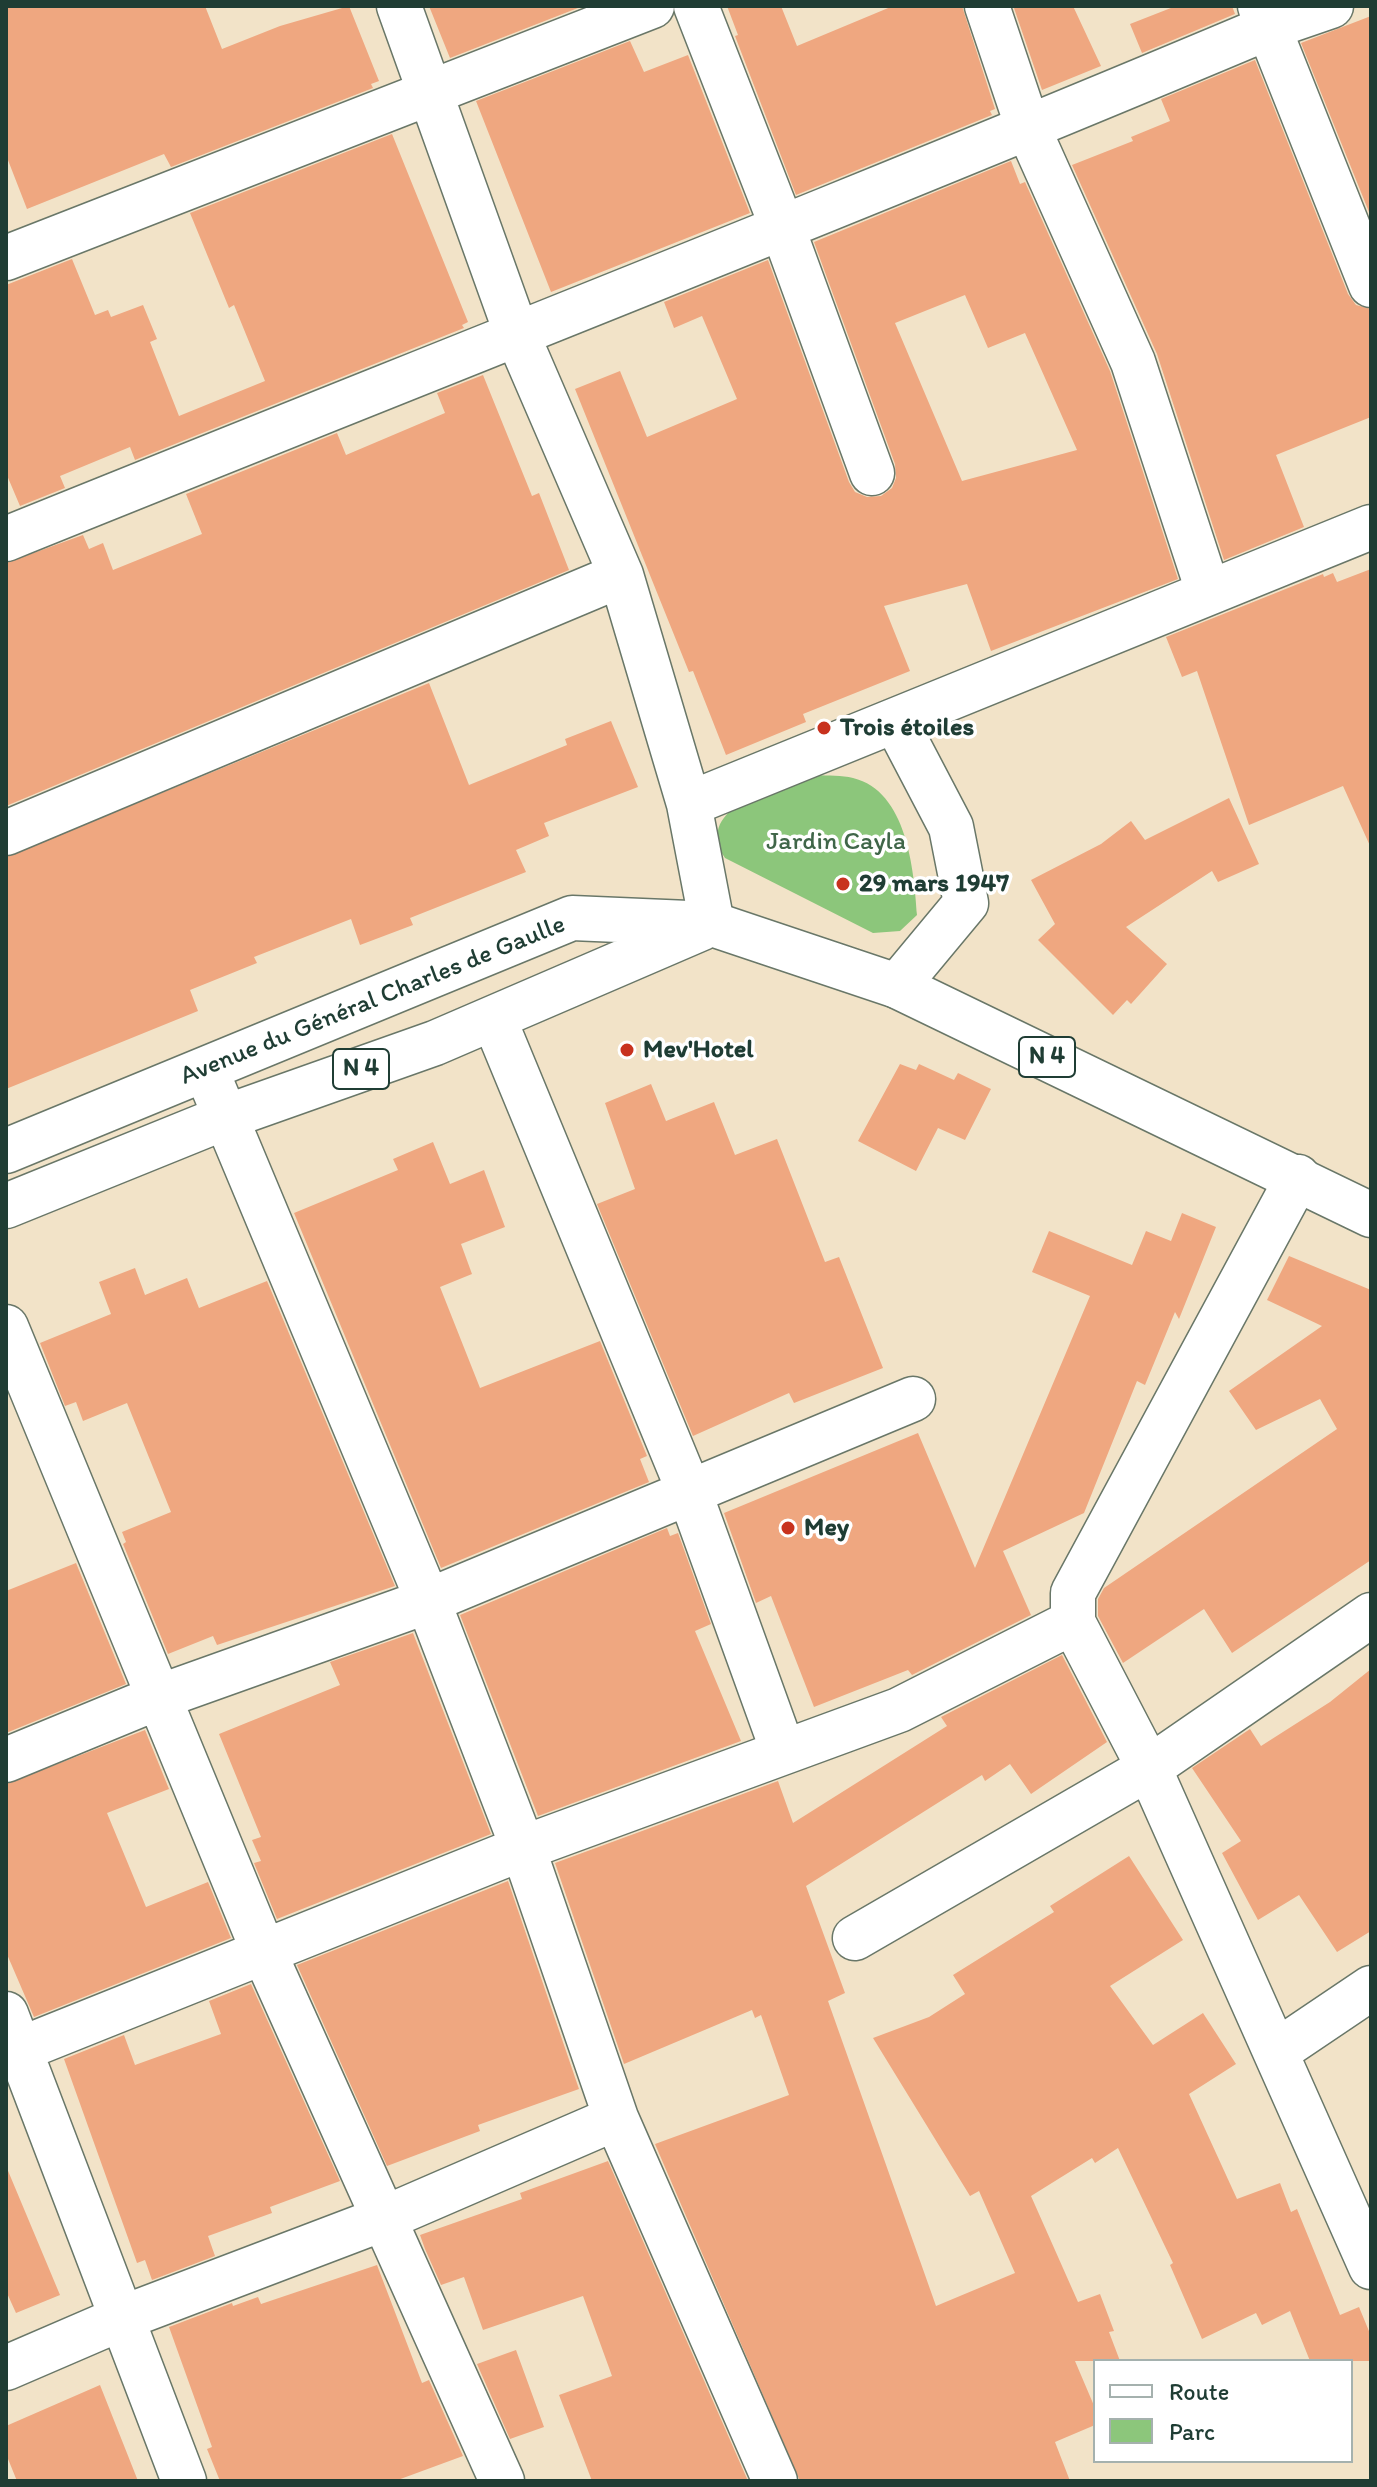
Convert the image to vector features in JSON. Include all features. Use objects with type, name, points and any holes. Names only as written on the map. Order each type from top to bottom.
[{"type":"street","points":[[399,6],[516,332],[621,575],[689,804],[712,924]]},
{"type":"street","points":[[6,258],[652,6]]},
{"type":"street","points":[[696,6],[783,229],[872,473]]},
{"type":"street","points":[[987,6],[1028,128],[1133,362],[1208,591]]},
{"type":"street","points":[[6,539],[1028,128],[1264,17],[1331,6]]},
{"type":"street","points":[[1264,17],[1371,285]]},
{"type":"street","points":[[689,804],[1371,527]]},
{"type":"street","points":[[6,833],[621,575]]},
{"type":"street","points":[[896,722],[951,827],[966,903],[897,986]]},
{"type":"street","name":"Avenue du Général Charles de Gaulle","points":[[6,1151],[572,918],[712,924]]},
{"type":"street","name":"N 4","points":[[712,924],[897,986],[1298,1177],[1371,1215]]},
{"type":"street","name":"Avenue du Général Charles de Gaulle","points":[[6,1206],[226,1117],[435,1043],[712,924]]},
{"type":"street","points":[[494,1019],[689,1491],[783,1751]]},
{"type":"street","points":[[206,1070],[428,1601],[523,1848],[616,2118],[775,2481]]},
{"type":"street","points":[[1298,1177],[1259,1244],[1073,1593],[1073,1622],[1149,1768],[1371,2267]]},
{"type":"street","points":[[6,1327],[263,1950],[385,2218],[496,2479]]},
{"type":"street","points":[[6,1760],[159,1697],[428,1601],[913,1399]]},
{"type":"street","points":[[855,1938],[1149,1768],[1371,1615]]},
{"type":"street","points":[[184,2481],[11,2039],[263,1950],[523,1848],[899,1710],[1073,1622]]},
{"type":"street","points":[[1276,2052],[1371,1988]]},
{"type":"street","points":[[6,2368],[122,2318],[385,2218],[616,2118]]},
{"type":"green space","name":"Jardin Cayla","points":[[816,775],[849,777],[871,786],[896,815],[910,855],[917,915],[900,931],[873,933],[725,858],[718,840],[720,824],[730,812],[763,793]]},
{"type":"building","points":[[6,6],[205,6],[222,49],[280,26],[349,6],[379,81],[371,84],[373,88],[171,167],[164,154],[27,209],[6,155]]},
{"type":"building","points":[[429,6],[583,6],[450,58]]},
{"type":"building","points":[[727,6],[781,6],[797,46],[893,6],[962,6],[995,109],[990,111],[992,115],[796,195],[735,36],[738,35]]},
{"type":"building","points":[[1073,6],[1101,66],[1042,90],[1014,8]]},
{"type":"building","points":[[1176,6],[1232,6],[1235,14],[1142,53],[1130,24]]},
{"type":"building","points":[[1371,16],[1371,217],[1301,43]]},
{"type":"building","points":[[630,41],[644,72],[688,55],[750,213],[551,292],[476,101]]},
{"type":"building","points":[[1255,60],[1348,294],[1356,305],[1371,309],[1371,417],[1276,455],[1304,527],[1224,560],[1157,354],[1072,165],[1133,141],[1131,137],[1170,121],[1161,99]]},
{"type":"building","points":[[392,134],[468,322],[462,325],[464,328],[135,460],[130,447],[60,476],[65,488],[20,506],[6,473],[6,285],[72,259],[95,315],[108,310],[111,317],[143,305],[157,339],[150,342],[179,416],[265,381],[234,305],[229,308],[190,213]]},
{"type":"building","points":[[1011,161],[1020,184],[1025,182],[1110,371],[1178,579],[991,651],[967,584],[884,606],[910,671],[803,714],[806,722],[726,755],[693,671],[689,672],[575,389],[620,371],[647,437],[737,399],[702,316],[674,328],[664,302],[768,260],[849,482],[855,492],[867,497],[881,496],[892,488],[896,478],[895,464],[814,242]],"holes":[[[965,295],[988,348],[1025,333],[1077,450],[962,481],[895,323]]]},
{"type":"building","points":[[483,375],[532,496],[539,493],[569,570],[6,806],[6,563],[83,535],[89,549],[103,543],[113,570],[202,534],[186,494],[337,433],[346,455],[445,413],[437,393]]},
{"type":"building","points":[[1371,569],[1371,848],[1343,786],[1249,825],[1197,671],[1182,677],[1166,637],[1323,574],[1324,577],[1333,573],[1337,582]]},
{"type":"building","points":[[429,683],[469,785],[567,745],[565,739],[611,721],[638,787],[544,823],[549,836],[516,850],[526,872],[410,918],[413,925],[360,945],[351,919],[254,957],[257,963],[190,990],[198,1011],[6,1089],[6,857]]},
{"type":"building","points":[[1229,798],[1259,864],[1218,882],[1212,871],[1126,927],[1167,964],[1131,1004],[1127,1000],[1113,1015],[1038,940],[1055,924],[1031,880],[1101,844],[1131,821],[1145,840]]},
{"type":"building","points":[[900,1064],[916,1070],[919,1064],[954,1080],[958,1073],[991,1089],[965,1140],[938,1128],[916,1171],[858,1141]]},
{"type":"building","points":[[651,1084],[666,1121],[714,1102],[735,1155],[777,1139],[825,1262],[839,1257],[883,1368],[794,1403],[789,1393],[693,1436],[597,1204],[635,1189],[605,1103]]},
{"type":"building","points":[[433,1142],[450,1184],[484,1170],[505,1227],[461,1244],[472,1274],[440,1287],[480,1388],[600,1341],[647,1456],[640,1459],[649,1482],[441,1568],[294,1213],[398,1170],[393,1159]]},
{"type":"building","points":[[1182,1213],[1216,1227],[1179,1319],[1175,1312],[1145,1385],[1137,1381],[1084,1513],[1003,1551],[1031,1615],[912,1675],[908,1670],[814,1707],[771,1596],[756,1603],[724,1513],[918,1433],[975,1568],[1090,1296],[1032,1272],[1049,1231],[1132,1265],[1146,1231],[1171,1241]]},
{"type":"building","points":[[1289,1256],[1371,1290],[1371,1560],[1232,1653],[1204,1609],[1123,1663],[1098,1616],[1098,1599],[1104,1588],[1337,1429],[1320,1399],[1256,1430],[1229,1391],[1322,1326],[1267,1300]]},
{"type":"building","points":[[135,1268],[145,1295],[187,1278],[199,1308],[267,1281],[395,1586],[217,1645],[213,1636],[168,1654],[123,1544],[126,1542],[122,1532],[171,1512],[127,1403],[83,1421],[76,1402],[65,1406],[40,1343],[111,1314],[99,1282]]},
{"type":"building","points":[[667,1528],[670,1536],[678,1533],[711,1624],[695,1631],[741,1741],[538,1816],[460,1615]]},
{"type":"building","points":[[76,1563],[126,1684],[6,1733],[6,1591]]},
{"type":"building","points":[[413,1633],[491,1834],[277,1919],[254,1863],[261,1861],[252,1840],[261,1837],[219,1734],[340,1685],[330,1662]]},
{"type":"building","points":[[1062,1655],[1107,1742],[1031,1794],[1010,1764],[985,1781],[982,1775],[806,1886],[845,1993],[828,2001],[936,2306],[1015,2273],[979,2191],[970,2196],[873,2038],[929,2017],[965,1994],[953,1975],[1054,1912],[1050,1906],[1129,1856],[1183,1940],[1110,1986],[1153,2045],[1203,2013],[1236,2064],[1189,2094],[1237,2199],[1280,2183],[1291,2212],[1297,2209],[1340,2315],[1359,2307],[1371,2336],[1371,2361],[1309,2359],[1290,2311],[1262,2325],[1256,2313],[1202,2339],[1170,2265],[1173,2263],[1118,2148],[1095,2163],[1092,2158],[1031,2196],[1078,2302],[1100,2294],[1114,2331],[1109,2332],[1119,2359],[1075,2361],[1093,2403],[1093,2426],[1055,2442],[1070,2481],[800,2481],[655,2144],[789,2095],[761,2015],[755,2018],[752,2010],[624,2064],[555,1863],[778,1781],[793,1823],[947,1726],[941,1717]]},
{"type":"building","points":[[1371,1669],[1371,1931],[1337,1952],[1299,1895],[1258,1920],[1222,1853],[1241,1841],[1192,1768],[1250,1729],[1261,1746],[1330,1702]]},
{"type":"building","points":[[145,1730],[169,1789],[107,1813],[146,1907],[208,1882],[231,1938],[34,2017],[6,1952],[6,1784]]},
{"type":"building","points":[[508,1881],[579,2089],[478,2125],[480,2131],[387,2166],[297,1965]]},
{"type":"building","points":[[251,1984],[340,2181],[270,2207],[272,2213],[208,2236],[215,2256],[152,2280],[145,2260],[137,2263],[64,2059],[124,2035],[135,2065],[221,2034],[209,2001]]},
{"type":"building","points":[[608,2161],[748,2481],[592,2481],[559,2395],[612,2376],[583,2296],[483,2330],[464,2277],[441,2285],[425,2249],[420,2235],[522,2199],[520,2193]]},
{"type":"building","points":[[6,2166],[60,2295],[16,2313],[6,2291]]},
{"type":"building","points":[[377,2265],[422,2383],[429,2380],[463,2456],[395,2481],[220,2481],[207,2449],[212,2447],[169,2327],[232,2303],[233,2306],[258,2297],[261,2304]]},
{"type":"building","points":[[516,2350],[544,2427],[510,2439],[477,2364]]},
{"type":"building","points":[[100,2385],[138,2481],[17,2481],[6,2454],[6,2426]]},
{"type":"place","name":"Trois étoiles","points":[[824,728]]},
{"type":"place","name":"29 mars 1947","points":[[843,884]]},
{"type":"place","name":"Mev'Hotel","points":[[627,1050]]},
{"type":"place","name":"Mey","points":[[788,1528]]}]
